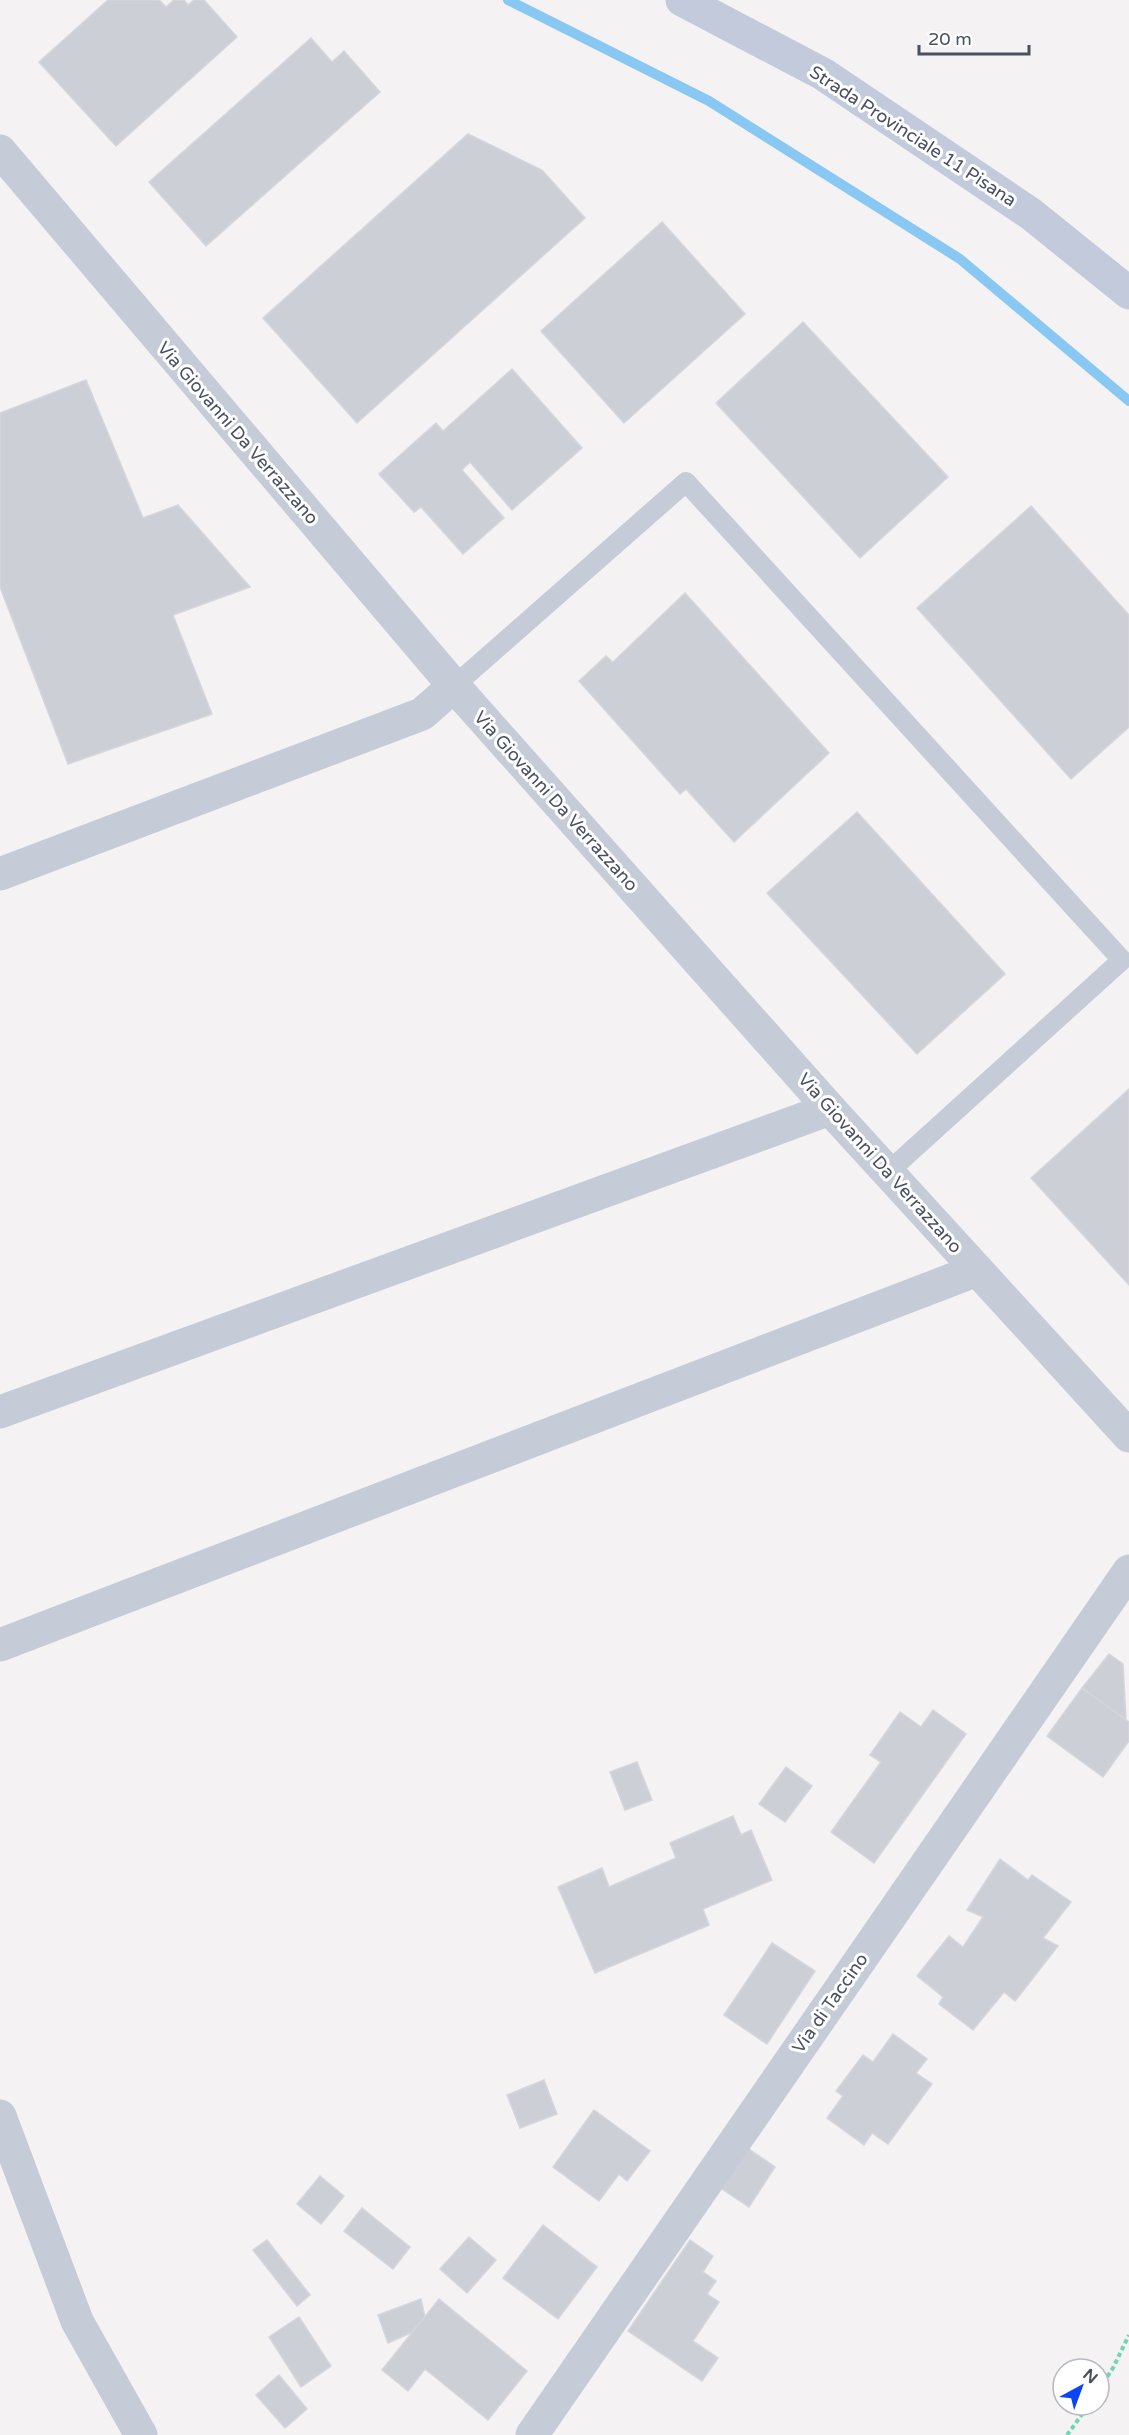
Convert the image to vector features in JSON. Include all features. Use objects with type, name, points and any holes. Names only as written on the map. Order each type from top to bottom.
[{"type":"main road","name":"Strada Provinciale 11 Pisana","points":[[682,0],[823,74],[1031,214],[1129,293]]},
{"type":"street","name":"Via Giovanni Da Verrazzano","points":[[0,151],[454,686],[830,1109],[1129,1436]]},
{"type":"street","points":[[0,874],[422,714],[454,686]]},
{"type":"street","points":[[0,1412],[830,1109]]},
{"type":"street","points":[[0,1646],[977,1270]]},
{"type":"street","name":"Via di Taccino","points":[[532,2435],[1129,1571]]},
{"type":"street","points":[[0,2115],[77,2321],[141,2435]]},
{"type":"lane","points":[[454,686],[686,482],[1122,960],[888,1172]]},
{"type":"path","points":[[1111,2371],[1129,2335]]},
{"type":"path","points":[[1067,2435],[1080,2417]]},
{"type":"building","points":[[108,0],[159,0],[166,7],[174,0],[184,0],[188,5],[194,0],[204,0],[237,37],[116,146],[39,62]]},
{"type":"building","points":[[311,38],[332,62],[344,51],[380,92],[206,246],[149,182]]},
{"type":"building","points":[[468,134],[542,170],[585,218],[357,423],[263,318]]},
{"type":"building","points":[[662,222],[745,314],[624,423],[541,331]]},
{"type":"building","points":[[803,322],[948,477],[860,558],[716,403]]},
{"type":"building","points":[[512,369],[582,448],[512,510],[470,462],[462,470],[504,518],[463,554],[421,507],[414,512],[379,474],[436,423],[443,431]]},
{"type":"building","points":[[86,380],[143,518],[178,505],[250,587],[173,615],[212,714],[68,764],[0,587],[0,413]]},
{"type":"building","points":[[1031,506],[1129,615],[1129,727],[1071,779],[917,608]]},
{"type":"building","points":[[685,593],[829,753],[734,842],[686,789],[680,794],[579,681],[606,656],[613,662]]},
{"type":"building","points":[[857,812],[1005,974],[917,1054],[767,893]]},
{"type":"building","points":[[1129,1089],[1129,1285],[1031,1178]]},
{"type":"building","points":[[1109,1654],[1123,1664],[1126,1720],[1082,1688]]},
{"type":"building","points":[[1082,1688],[1129,1722],[1129,1741],[1103,1777],[1047,1736]]},
{"type":"building","points":[[933,1710],[966,1734],[874,1863],[831,1832],[881,1762],[870,1755],[900,1712],[921,1727]]},
{"type":"building","points":[[637,1762],[652,1800],[625,1810],[610,1772]]},
{"type":"building","points":[[786,1767],[812,1786],[785,1822],[759,1804]]},
{"type":"building","points":[[733,1816],[741,1835],[751,1830],[772,1880],[703,1909],[709,1925],[595,1973],[558,1887],[602,1868],[609,1887],[676,1858],[670,1843]]},
{"type":"building","points":[[1000,1859],[1028,1880],[1032,1875],[1071,1902],[1043,1938],[1058,1946],[1015,2001],[1004,1992],[973,2030],[939,2004],[943,1997],[917,1976],[949,1936],[963,1947],[983,1917],[967,1910]]},
{"type":"building","points":[[772,1943],[815,1971],[767,2044],[724,2015]]},
{"type":"building","points":[[893,2034],[927,2059],[916,2073],[932,2084],[888,2144],[872,2133],[864,2145],[827,2118],[843,2096],[836,2091],[863,2055],[873,2062]]},
{"type":"building","points":[[544,2080],[557,2114],[520,2128],[507,2095]]},
{"type":"building","points":[[594,2110],[650,2151],[627,2181],[619,2174],[599,2201],[553,2167]]},
{"type":"building","points":[[746,2147],[775,2167],[749,2207],[719,2187]]},
{"type":"building","points":[[320,2176],[344,2196],[321,2224],[297,2204]]},
{"type":"building","points":[[362,2208],[410,2247],[393,2269],[344,2231]]},
{"type":"building","points":[[543,2225],[597,2267],[558,2319],[503,2278]]},
{"type":"building","points":[[469,2237],[496,2260],[467,2293],[440,2269]]},
{"type":"building","points":[[267,2240],[310,2295],[297,2306],[253,2250]]},
{"type":"building","points":[[690,2240],[713,2256],[703,2272],[716,2281],[707,2294],[719,2302],[693,2341],[718,2358],[702,2381],[628,2331]]},
{"type":"building","points":[[421,2299],[425,2317],[411,2333],[388,2343],[378,2315]]},
{"type":"building","points":[[439,2299],[527,2371],[488,2420],[425,2369],[408,2391],[382,2370]]},
{"type":"building","points":[[299,2317],[331,2366],[301,2387],[269,2337]]},
{"type":"building","points":[[279,2375],[307,2409],[285,2428],[256,2395]]},
{"type":"waterway","points":[[508,0],[709,101],[960,259],[1129,401]]}]
